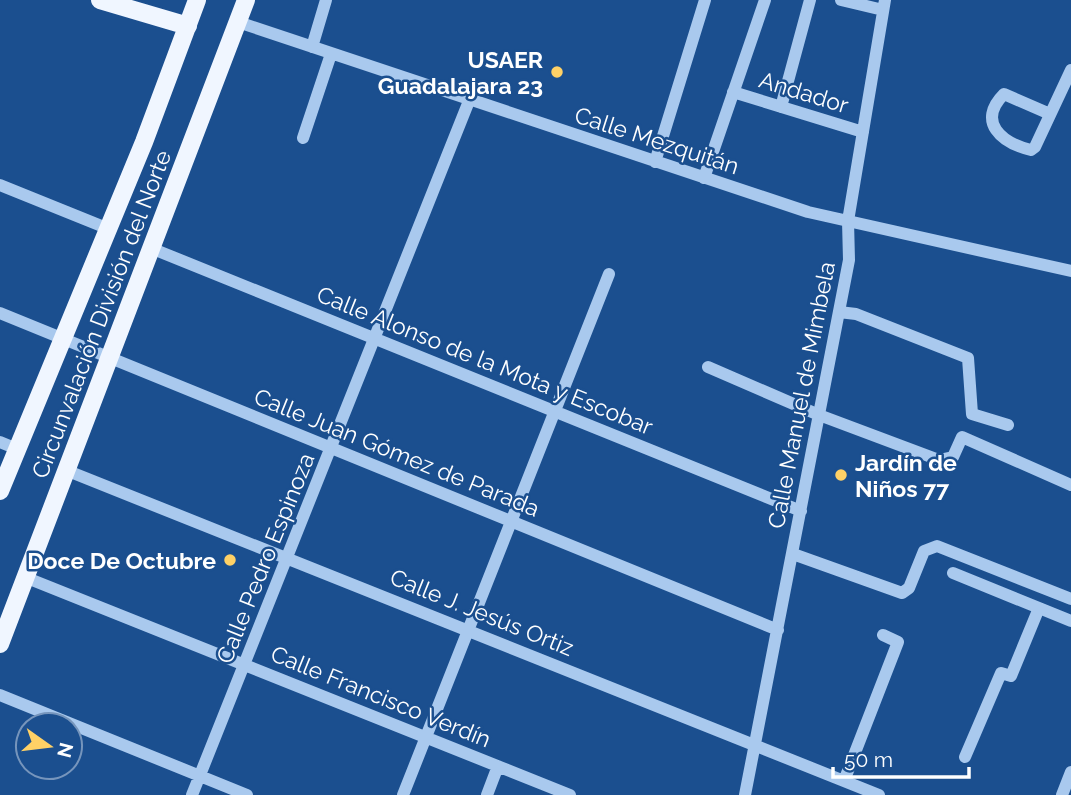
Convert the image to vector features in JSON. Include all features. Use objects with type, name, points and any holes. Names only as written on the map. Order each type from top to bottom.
[{"type":"main road","points":[[100,0],[188,26]]},
{"type":"main road","name":"Circunvalación División del Norte","points":[[0,491],[8,446],[61,338],[109,229],[197,0]]},
{"type":"main road","points":[[216,77],[232,0]]},
{"type":"main road","name":"Circunvalación División del Norte","points":[[0,644],[246,0]]},
{"type":"street","points":[[312,47],[326,0]]},
{"type":"street","points":[[655,162],[705,0]]},
{"type":"street","points":[[704,178],[765,0]]},
{"type":"street","points":[[781,107],[810,0]]},
{"type":"street","points":[[841,0],[884,5]]},
{"type":"street","name":"Calle Manuel de Mimbela","points":[[745,795],[849,260],[848,222],[884,5]]},
{"type":"street","name":"Calle Mezquitán","points":[[238,22],[808,212],[1071,271]]},
{"type":"street","points":[[303,138],[331,54]]},
{"type":"street","points":[[1050,114],[1004,94],[992,114],[992,124],[998,135],[1031,150],[1050,114],[1071,70]]},
{"type":"street","name":"Andador","points":[[733,92],[863,132]]},
{"type":"street","name":"Calle Pedro Espinoza","points":[[192,795],[469,101]]},
{"type":"street","points":[[0,185],[109,229]]},
{"type":"street","name":"Calle Alonso de la Mota y Escobar","points":[[153,248],[801,511]]},
{"type":"street","points":[[403,795],[609,274]]},
{"type":"street","points":[[839,312],[856,314],[968,358],[972,415],[1008,425]]},
{"type":"street","name":"Calle Juan Gómez de Parada","points":[[0,313],[778,630]]},
{"type":"street","points":[[708,367],[819,415],[939,460],[953,457],[962,437],[1071,485]]},
{"type":"street","name":"Calle J. Jesús Ortiz","points":[[68,471],[879,795]]},
{"type":"street","points":[[793,554],[902,593],[909,588],[924,551],[937,546],[1071,599]]},
{"type":"street","points":[[953,573],[1071,621]]},
{"type":"street","name":"Calle Francisco Verdín","points":[[27,578],[565,794]]},
{"type":"street","points":[[965,757],[1001,673],[1011,676],[1039,608]]},
{"type":"street","points":[[844,781],[898,642],[883,635]]},
{"type":"street","points":[[0,695],[247,795]]},
{"type":"street","points":[[487,795],[498,766]]},
{"type":"street","points":[[1062,795],[1071,772]]},
{"type":"place","name":"USAER Guadalajara 23","points":[[557,72]]},
{"type":"place","name":"Jardín de Niños 77","points":[[841,475]]},
{"type":"place","name":"Doce De Octubre","points":[[230,560]]}]
